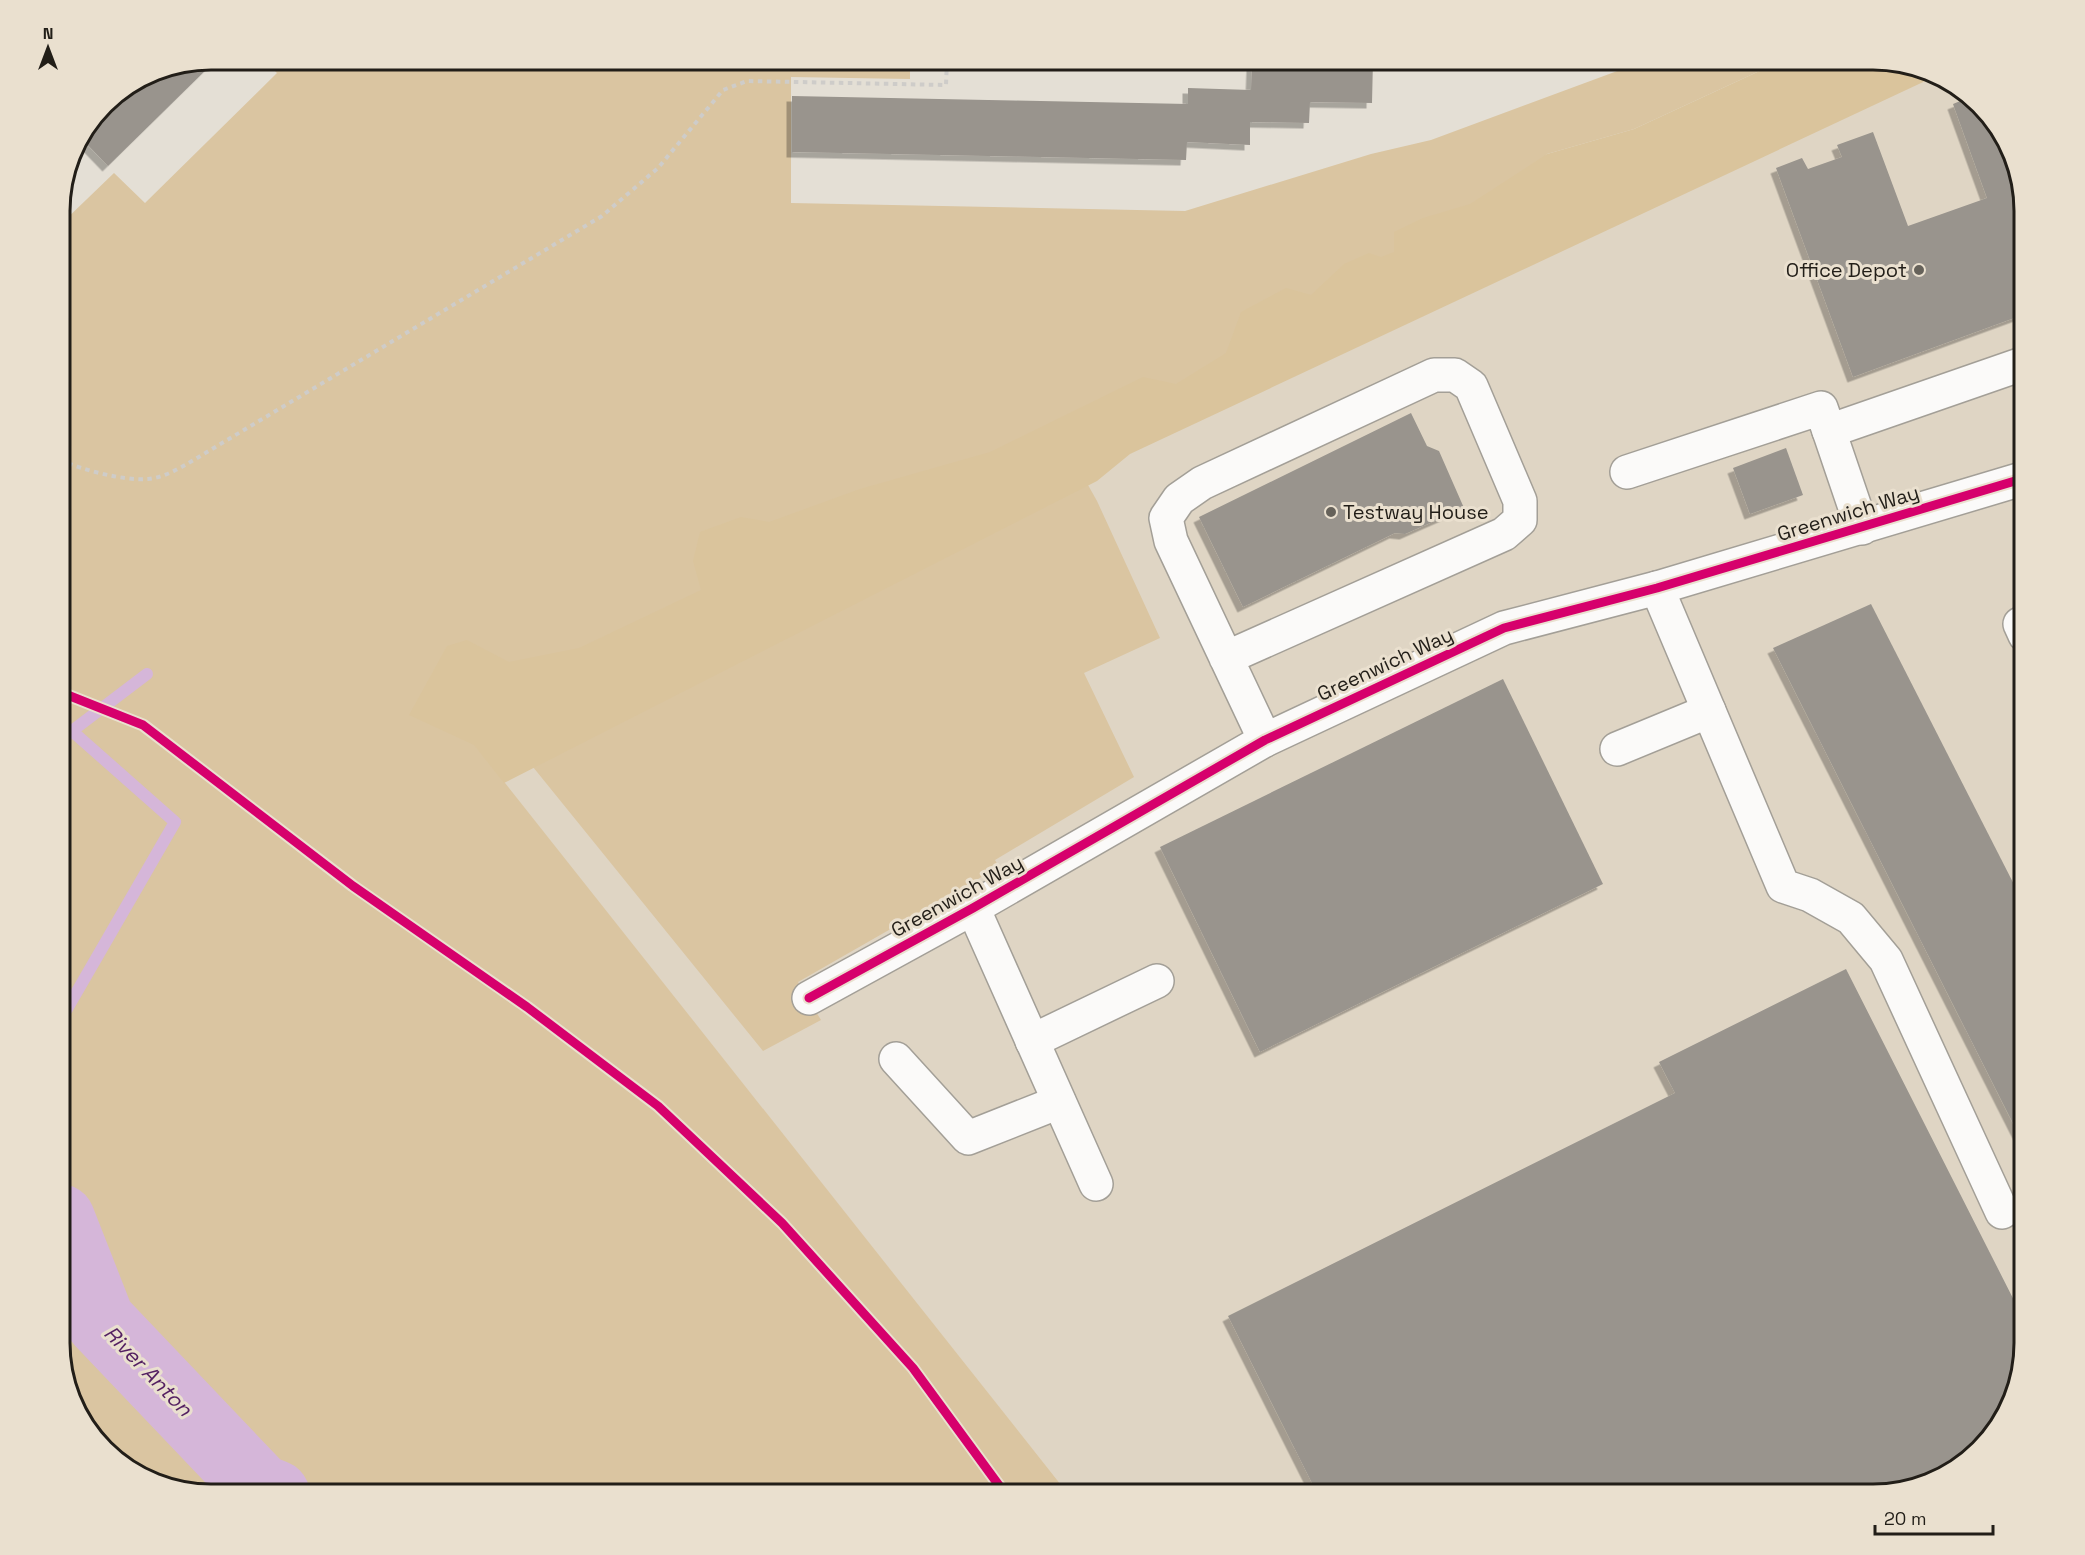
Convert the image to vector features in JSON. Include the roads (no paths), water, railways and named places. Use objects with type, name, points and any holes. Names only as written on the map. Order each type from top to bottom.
[{"type":"street","points":[[1829,431],[2014,367]]},
{"type":"street","points":[[1226,658],[1504,534],[1520,520],[1520,501],[1471,386],[1455,375],[1434,375],[1202,483],[1179,499],[1166,518],[1171,541],[1226,658],[1265,740]]},
{"type":"street","points":[[1627,471],[1821,408],[1862,528]]},
{"type":"street","name":"Greenwich Way","points":[[809,998],[973,908],[1265,740],[1504,628],[1657,588],[2014,481]]},
{"type":"street","points":[[1657,588],[1784,886],[1810,895],[1851,918],[1886,960],[2002,1212]]},
{"type":"street","points":[[1617,749],[1708,711]]},
{"type":"street","points":[[973,908],[1096,1184]]},
{"type":"street","points":[[1032,1041],[1157,981]]},
{"type":"street","points":[[896,1059],[968,1138],[1059,1102]]},
{"type":"waterway","points":[[71,732],[147,674]]},
{"type":"waterway","points":[[71,1002],[175,822],[72,731]]},
{"type":"waterway","name":"River Anton","points":[[71,1247],[100,1321],[255,1484]]},
{"type":"place","name":"Office Depot","points":[[1919,270]]},
{"type":"place","name":"Testway House","points":[[1331,512]]}]
